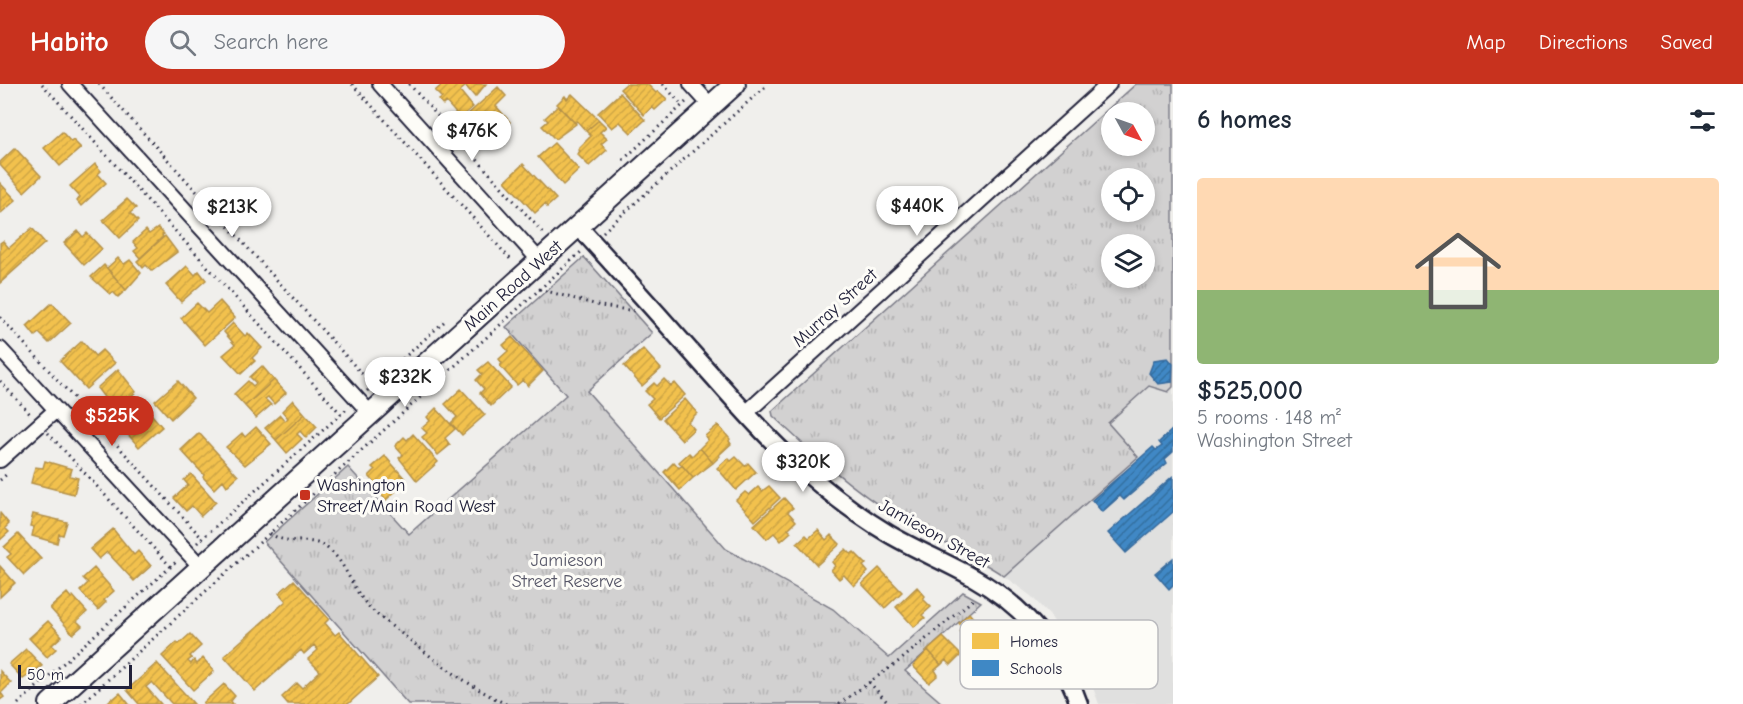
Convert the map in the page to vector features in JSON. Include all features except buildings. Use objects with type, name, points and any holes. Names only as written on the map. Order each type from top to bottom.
[{"type":"main road","name":"Main Road West","points":[[50,704],[540,261],[586,235],[735,84]]},
{"type":"street","points":[[70,84],[371,414]]},
{"type":"street","points":[[380,84],[540,261]]},
{"type":"street","points":[[691,84],[711,106]]},
{"type":"street","name":"Murray Street","points":[[746,413],[1109,84]]},
{"type":"street","name":"Jamieson Street","points":[[586,235],[789,458],[837,498],[887,532],[987,586],[1013,604],[1028,620]]},
{"type":"street","points":[[0,349],[201,567]]},
{"type":"street","points":[[0,460],[56,410]]},
{"type":"street","name":"Jamieson Street","points":[[1073,689],[1079,704]]},
{"type":"path","points":[[42,84],[341,414]]},
{"type":"path","points":[[99,84],[373,386]]},
{"type":"path","points":[[352,84],[512,261]]},
{"type":"path","points":[[409,84],[543,232]]},
{"type":"path","points":[[663,84],[683,106]]},
{"type":"path","points":[[81,704],[539,289],[586,235],[768,84]]},
{"type":"path","points":[[539,289],[601,306],[657,315]]},
{"type":"path","points":[[0,317],[202,538]]},
{"type":"path","points":[[0,381],[171,567]]},
{"type":"path","points":[[256,518],[270,533],[280,539],[311,542],[327,547],[341,564],[362,599],[379,615],[448,672],[475,689],[506,704]]},
{"type":"path","points":[[839,704],[902,659],[987,586]]},
{"type":"path","points":[[869,682],[889,704]]},
{"type":"shaded area","points":[[1136,84],[1173,84],[1173,704],[1099,704],[1093,689],[1158,689],[1158,620],[1053,620],[1031,596],[994,569],[899,519],[858,491],[814,455],[773,416],[772,411],[1101,115],[1101,156],[1155,156],[1155,102],[1116,102]]},
{"type":"green space","points":[[1136,84],[1173,84],[1173,387],[1168,392],[1149,386],[1108,423],[1138,457],[1004,576],[913,527],[883,508],[834,471],[773,416],[772,411],[1101,115],[1101,156],[1155,156],[1155,102],[1116,102]]},
{"type":"green space","name":"Jamieson Street Reserve","points":[[584,257],[652,333],[587,391],[726,549],[833,609],[889,658],[963,592],[981,602],[905,671],[943,704],[408,704],[264,542],[348,467],[409,534],[566,395],[506,327]]},
{"type":"place","name":"Washington Street/Main Road West","points":[[305,495]]}]
